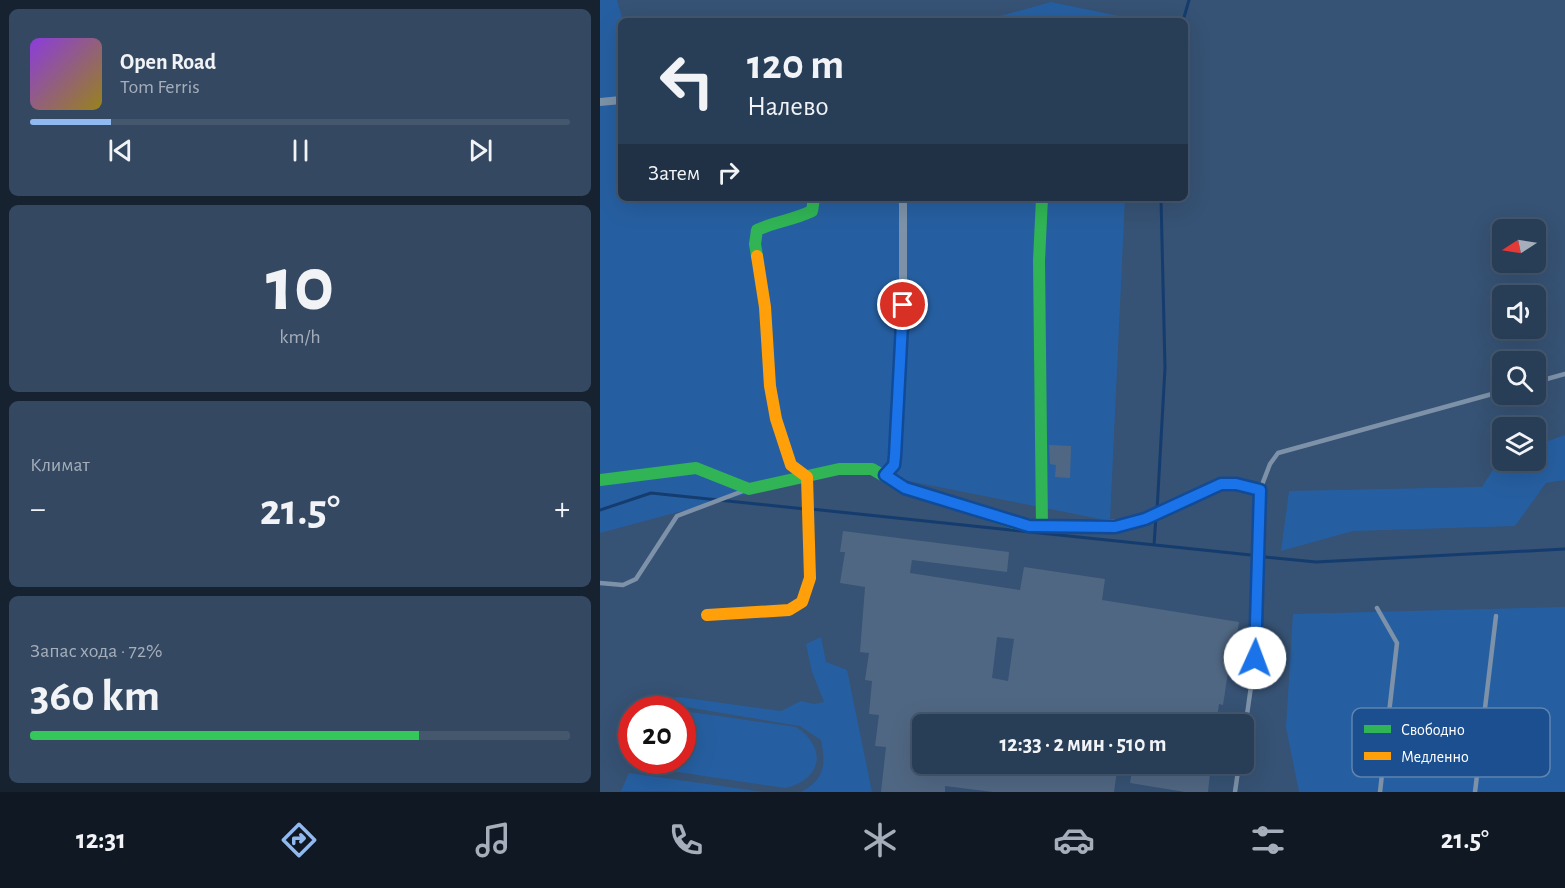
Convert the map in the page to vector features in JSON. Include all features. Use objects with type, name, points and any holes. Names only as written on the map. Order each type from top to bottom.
[{"type":"street","points":[[600,102],[618,100]]},
{"type":"street","points":[[807,477],[791,465],[776,419],[770,386],[765,307],[755,244],[758,230],[768,225],[794,220],[812,211],[814,201]]},
{"type":"street","points":[[885,475],[894,465],[895,456],[903,322],[903,201]]},
{"type":"street","points":[[1042,201],[1039,261],[1042,527]]},
{"type":"street","points":[[600,480],[696,468],[749,489],[807,477],[809,474],[840,469],[872,469],[905,488],[1014,523],[1042,527],[1115,527],[1145,519],[1221,484],[1236,484],[1260,490]]},
{"type":"street","points":[[707,615],[789,610],[802,602],[810,578],[807,477]]},
{"type":"lane","points":[[1546,379],[1565,374]]},
{"type":"lane","points":[[1247,714],[1255,658],[1260,490],[1270,464],[1278,453],[1492,394]]},
{"type":"lane","points":[[600,583],[623,585],[636,579],[677,516],[749,489]]},
{"type":"lane","points":[[1377,608],[1397,644],[1390,708]]},
{"type":"lane","points":[[1485,708],[1496,616]]},
{"type":"lane","points":[[1235,792],[1238,774]]},
{"type":"lane","points":[[1380,792],[1382,777]]},
{"type":"lane","points":[[1475,792],[1477,777]]},
{"type":"shaded area","points":[[600,0],[617,0],[622,18],[618,18],[618,201],[1125,201],[1110,521],[843,468],[600,533]]},
{"type":"shaded area","points":[[1051,2],[1128,18],[993,18]]},
{"type":"shaded area","points":[[1565,435],[1565,480],[1546,483],[1515,526],[1353,531],[1281,551],[1289,491],[1482,487],[1492,471],[1546,471],[1546,442]]},
{"type":"shaded area","points":[[1565,607],[1565,792],[1299,792],[1286,727],[1293,614]]},
{"type":"shaded area","points":[[821,637],[826,662],[847,670],[872,792],[801,792],[815,782],[822,770],[821,740],[800,726],[696,709],[696,699],[781,711],[801,701],[814,704],[824,702],[812,672],[806,644]]},
{"type":"shaded area","points":[[696,713],[796,727],[806,735],[816,753],[813,771],[807,778],[785,788],[691,774],[696,774]]},
{"type":"shaded area","points":[[629,774],[636,774],[764,792],[621,791]]},
{"type":"building","points":[[1049,445],[1071,446],[1070,478],[1055,477],[1056,465],[1050,464]]},
{"type":"building","points":[[843,531],[1009,552],[1007,572],[912,560],[910,573],[1020,590],[1024,567],[1105,579],[1102,600],[1239,622],[1223,705],[1219,704],[1218,714],[912,714],[912,774],[1117,774],[1114,792],[993,792],[945,786],[945,792],[881,792],[886,747],[875,746],[879,715],[869,714],[872,681],[865,680],[869,653],[860,652],[865,587],[840,583],[845,552],[840,552]],"holes":[[[997,637],[1014,639],[1008,681],[992,678]]]},
{"type":"building","points":[[1131,774],[1210,774],[1208,792],[1185,792],[1130,783]]},
{"type":"waterway","points":[[1184,18],[1189,0]]},
{"type":"waterway","points":[[1157,511],[1165,368],[1161,201]]},
{"type":"waterway","points":[[600,510],[651,493],[805,509]]},
{"type":"waterway","points":[[811,509],[1251,555]]},
{"type":"waterway","points":[[1154,545],[1156,517]]},
{"type":"waterway","points":[[1265,557],[1316,562],[1565,549]]},
{"type":"traffic: fast","points":[[757,256],[755,244],[757,230],[812,211],[814,201]]},
{"type":"traffic: fast","points":[[1042,201],[1039,261],[1042,527]]},
{"type":"traffic: fast","points":[[600,480],[696,468],[749,489],[839,469],[872,469],[905,488],[1014,523],[1049,527],[1127,525],[1161,512]]},
{"type":"traffic: slow","points":[[757,256],[765,307],[770,386],[776,419],[791,465],[807,477]]},
{"type":"traffic: slow","points":[[707,615],[789,610],[802,602],[810,578],[807,477]]},
{"type":"traffic: slow","points":[[1161,512],[1221,484],[1236,484],[1260,490]]},
{"type":"route","points":[[903,305],[895,456],[894,465],[885,475],[905,488],[1014,523],[1049,527],[1127,525],[1166,510],[1221,484],[1251,486],[1260,490],[1255,658]]}]
